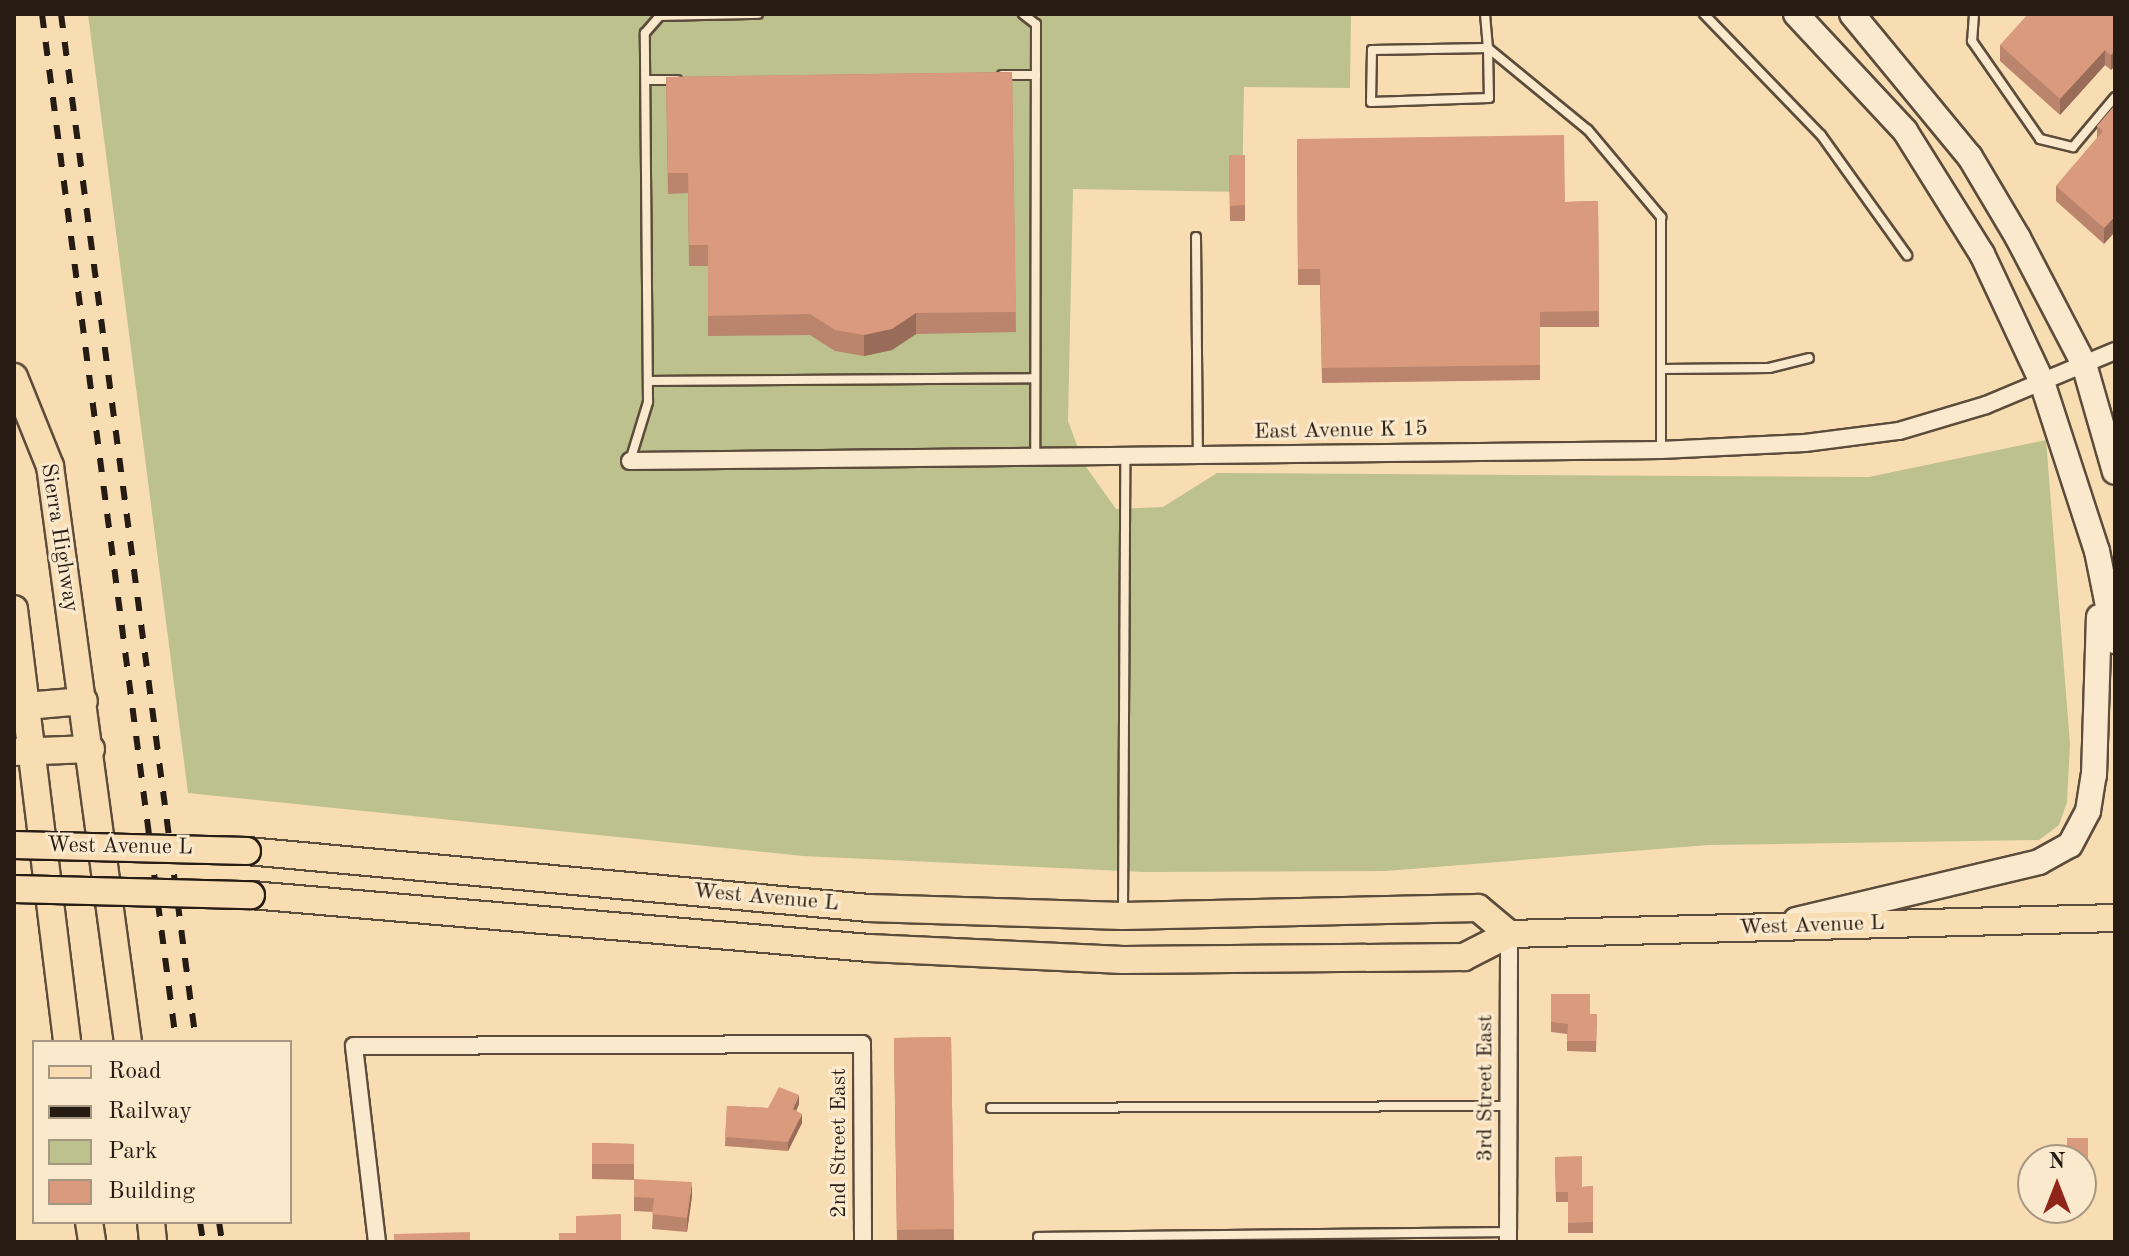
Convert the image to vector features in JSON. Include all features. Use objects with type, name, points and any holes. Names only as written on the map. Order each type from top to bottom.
[{"type":"main road","points":[[1796,14],[1905,131],[1982,254],[2042,382],[2097,551],[2115,641]]},
{"type":"main road","points":[[1852,14],[1970,157],[2084,364],[2115,472]]},
{"type":"main road","name":"Sierra Highway","points":[[14,379],[50,466],[91,749]]},
{"type":"main road","points":[[1767,927],[2039,862],[2070,845],[2088,811],[2094,775],[2101,650],[2097,551]]},
{"type":"main road","points":[[14,609],[22,752],[67,1040]]},
{"type":"main road","points":[[21,707],[84,701]]},
{"type":"main road","points":[[22,752],[91,749],[128,1040]]},
{"type":"main road","name":"West Avenue L","points":[[14,845],[247,851],[868,908],[1123,916],[1478,908],[1509,934]]},
{"type":"main road","name":"West Avenue L","points":[[14,889],[251,895],[869,948],[1123,960],[1464,957],[1509,934],[2115,918]]},
{"type":"street","name":"East Avenue K 15","points":[[630,461],[1661,450],[1805,443],[1899,431],[2042,382],[2115,351]]},
{"type":"street","name":"3rd Street East","points":[[1508,1237],[1509,934]]},
{"type":"street","name":"2nd Street East","points":[[377,1242],[354,1046],[862,1044],[863,1242]]},
{"type":"lane","points":[[630,461],[648,402],[645,33],[660,16],[758,14]]},
{"type":"lane","points":[[1023,14],[1036,24],[1035,456]]},
{"type":"lane","points":[[1485,14],[1488,48],[1489,98],[1371,102],[1372,50],[1488,48],[1588,130],[1661,217],[1661,450]]},
{"type":"lane","points":[[1704,14],[1821,135],[1907,255]]},
{"type":"lane","points":[[1974,14],[1972,41],[1977,52],[2040,139],[2073,147],[2115,97]]},
{"type":"lane","points":[[989,75],[1036,75]]},
{"type":"lane","points":[[646,80],[692,79]]},
{"type":"lane","points":[[1196,237],[1198,455]]},
{"type":"lane","points":[[1662,369],[1769,368],[1809,358]]},
{"type":"lane","points":[[648,381],[1035,378]]},
{"type":"lane","points":[[1123,916],[1125,455]]},
{"type":"lane","points":[[991,1108],[1508,1106]]},
{"type":"lane","points":[[1038,1237],[1508,1237]]},
{"type":"green space","points":[[88,14],[1351,14],[1350,88],[1244,87],[1242,192],[1073,189],[1068,421],[1084,464],[1116,509],[1163,507],[1217,473],[1869,477],[2046,440],[2070,744],[2067,802],[2059,825],[2039,840],[1708,845],[1386,871],[1144,872],[803,856],[188,793]]},
{"type":"building","points":[[2028,14],[2115,14],[2115,50],[2111,55],[2105,50],[2060,99],[2000,45]]},
{"type":"building","points":[[1012,72],[1016,312],[916,313],[892,329],[864,335],[835,330],[810,314],[708,316],[708,245],[689,245],[688,173],[668,173],[666,77]]},
{"type":"building","points":[[2115,105],[2115,216],[2104,228],[2056,186],[2103,131],[2097,126]]},
{"type":"building","points":[[1564,135],[1565,202],[1598,201],[1599,311],[1540,312],[1540,365],[1322,368],[1320,269],[1298,269],[1297,139]]},
{"type":"building","points":[[1229,155],[1245,155],[1245,205],[1230,206]]},
{"type":"building","points":[[1551,994],[1590,994],[1590,1014],[1597,1014],[1596,1041],[1567,1041],[1568,1024],[1551,1022]]},
{"type":"building","points":[[951,1037],[954,1229],[897,1230],[894,1038]]},
{"type":"building","points":[[779,1087],[799,1095],[793,1109],[802,1114],[788,1142],[725,1137],[727,1106],[768,1108]]},
{"type":"building","points":[[2067,1138],[2088,1138],[2088,1144],[2067,1144]]},
{"type":"building","points":[[592,1143],[634,1144],[634,1164],[592,1164]]},
{"type":"building","points":[[1582,1156],[1582,1187],[1593,1186],[1593,1222],[1568,1223],[1568,1192],[1556,1192],[1555,1157]]},
{"type":"building","points":[[634,1179],[692,1182],[687,1218],[652,1214],[654,1198],[634,1197]]},
{"type":"building","points":[[621,1214],[621,1242],[559,1242],[559,1233],[576,1233],[576,1216]]},
{"type":"building","points":[[470,1232],[470,1242],[394,1242],[394,1234]]},
{"type":"railway","points":[[42,14],[176,1040]]},
{"type":"railway","points":[[61,14],[196,1040]]},
{"type":"railway","points":[[200,1224],[203,1242]]},
{"type":"railway","points":[[219,1224],[222,1242]]}]
